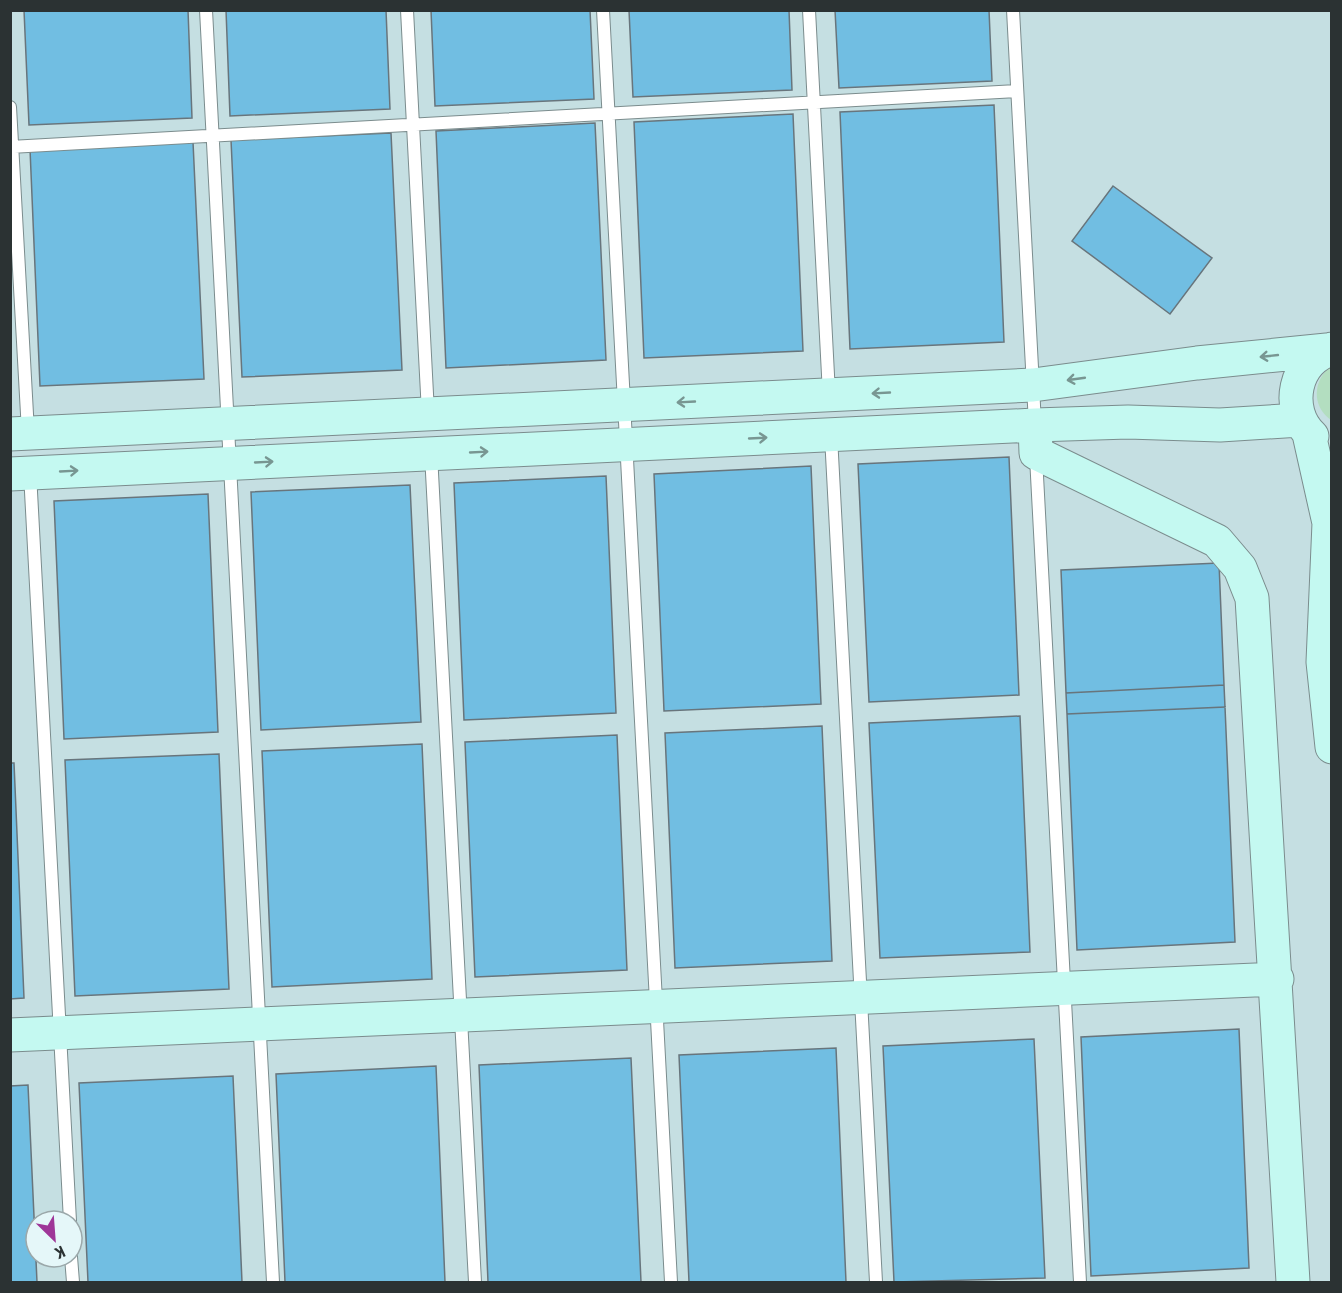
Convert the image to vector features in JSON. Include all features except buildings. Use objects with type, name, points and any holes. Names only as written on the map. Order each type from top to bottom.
[{"type":"street","points":[[19,433],[1033,385],[1197,363],[1329,349]]},
{"type":"street","points":[[1329,349],[1313,358],[1302,371],[1296,387],[1295,404],[1314,434],[1329,523],[1323,662],[1332,747]]},
{"type":"street","points":[[20,473],[831,435],[1036,439],[1128,422],[1220,425],[1314,434]]},
{"type":"street","points":[[1036,439],[1217,541],[1240,568],[1252,598],[1277,979],[1293,1282]]},
{"type":"street","points":[[10,1035],[1277,979]]},
{"type":"lane","points":[[206,10],[273,1282]]},
{"type":"lane","points":[[408,10],[429,414]]},
{"type":"lane","points":[[603,10],[671,1282]]},
{"type":"lane","points":[[809,10],[829,395]]},
{"type":"lane","points":[[1013,10],[1080,1282]]},
{"type":"lane","points":[[12,147],[1017,91]]},
{"type":"lane","points":[[10,107],[19,433]]},
{"type":"lane","points":[[831,435],[876,1282]]},
{"type":"lane","points":[[431,454],[475,1282]]},
{"type":"lane","points":[[20,473],[60,1033],[69,1209]]},
{"type":"shaded area","points":[[10,11],[1331,11],[1331,1282],[11,1282]]},
{"type":"green space","points":[[1331,366],[1331,420],[1320,408],[1317,393],[1321,378]]}]
